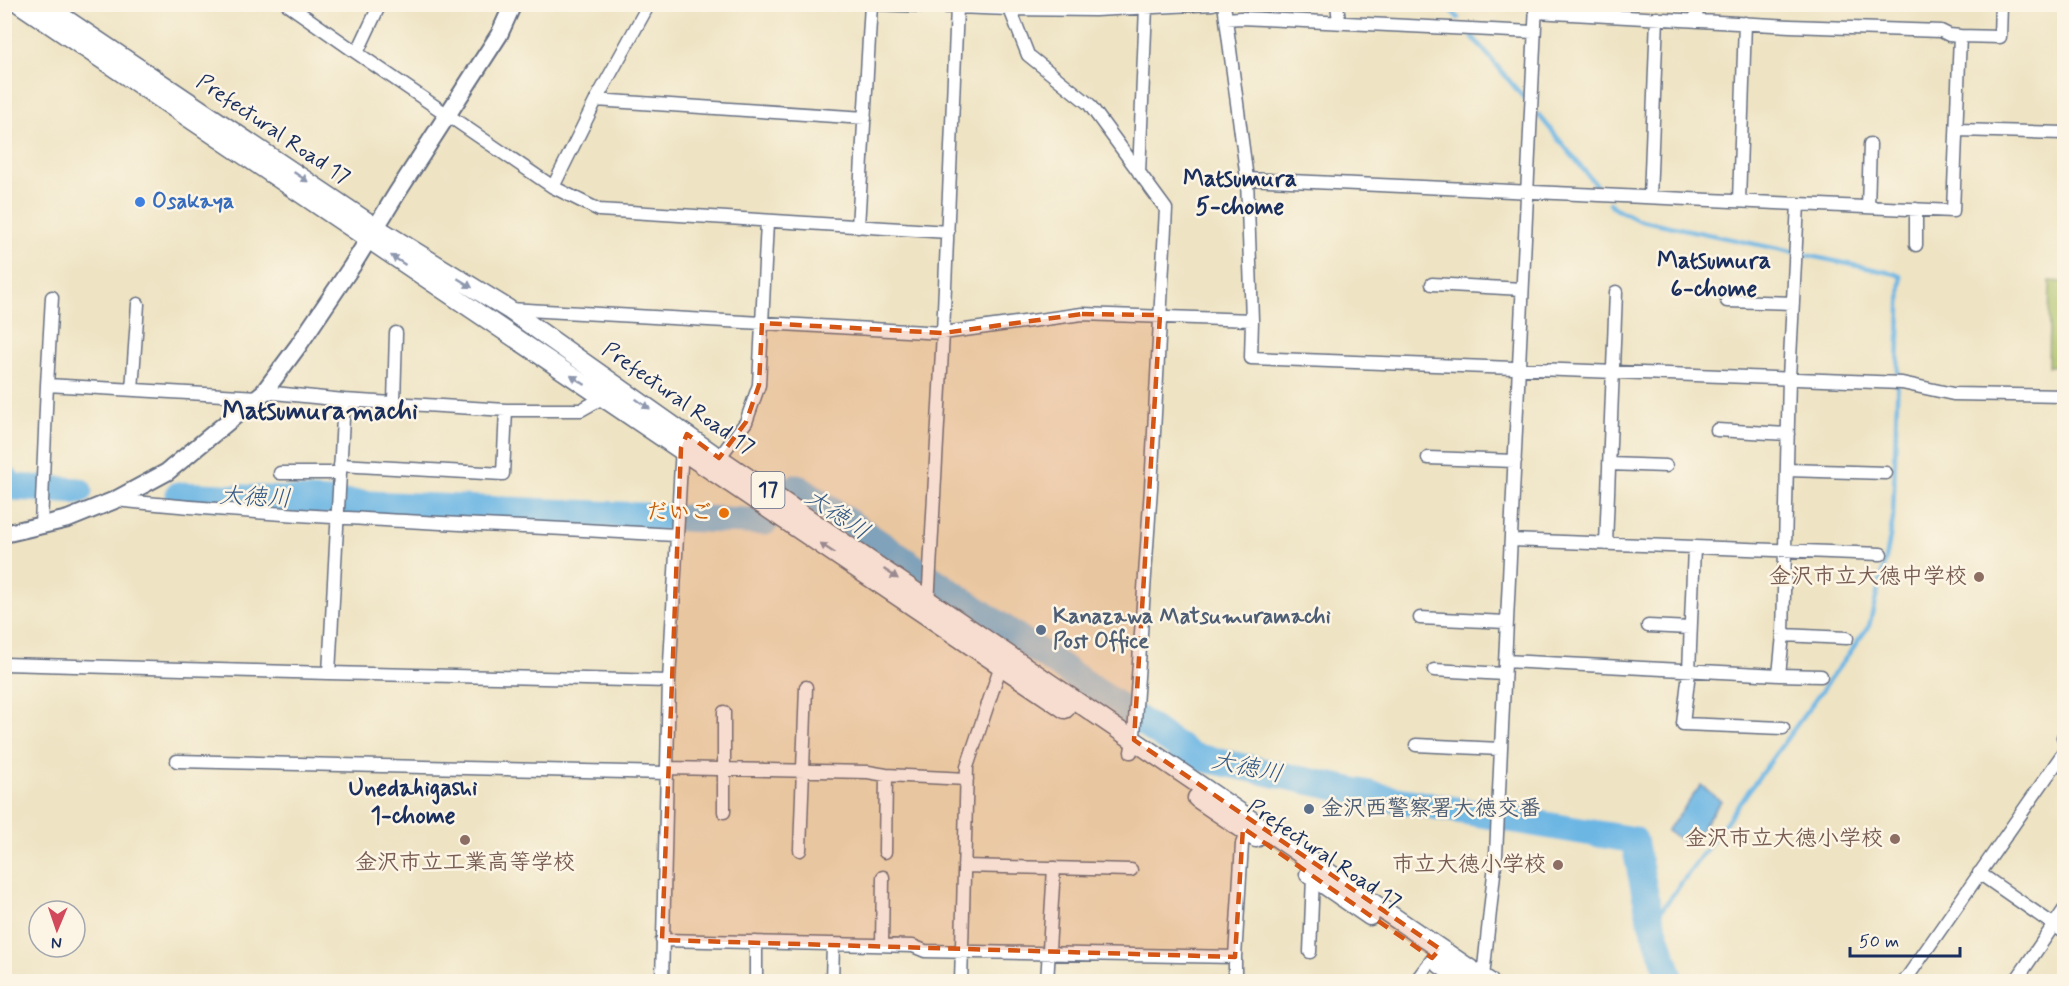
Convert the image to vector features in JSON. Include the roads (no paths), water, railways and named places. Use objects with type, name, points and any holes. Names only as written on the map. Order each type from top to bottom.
[{"type":"main road","name":"Prefectural Road 17","points":[[20,4],[928,599]]},
{"type":"main road","name":"Prefectural Road 17","points":[[43,4],[372,234],[508,309],[608,390]]},
{"type":"main road","name":"Prefectural Road 17","points":[[684,441],[719,458],[928,599],[1003,659],[1133,739],[1250,826],[1436,954],[1480,980]]},
{"type":"street","points":[[287,4],[553,187],[599,210],[948,232]]},
{"type":"street","points":[[357,53],[380,4]]},
{"type":"street","points":[[4,534],[68,519],[115,500],[167,472],[261,394],[298,346],[372,234],[499,35],[513,4]]},
{"type":"street","points":[[553,187],[596,100],[649,4]]},
{"type":"street","points":[[858,227],[872,4],[957,8],[1146,7],[1213,4]]},
{"type":"street","points":[[1224,4],[1247,179],[1252,320],[1251,358],[1898,382],[1953,394],[2064,396]]},
{"type":"street","points":[[1337,4],[1339,21]]},
{"type":"street","points":[[1696,21],[1697,4]]},
{"type":"street","points":[[1480,980],[1496,855],[1535,8],[1617,10],[1657,18],[1696,21],[1941,31],[1949,35],[2000,37],[2001,4]]},
{"type":"street","points":[[1010,7],[1028,55],[1089,104],[1166,209],[1133,739]]},
{"type":"street","points":[[1139,172],[1146,7]]},
{"type":"street","points":[[928,599],[944,333],[957,8]]},
{"type":"street","points":[[1226,20],[1240,18],[1339,21],[1534,32]]},
{"type":"street","points":[[1650,197],[1657,18]]},
{"type":"street","points":[[1739,201],[1745,23]]},
{"type":"street","points":[[1247,179],[1953,211],[1960,36]]},
{"type":"street","points":[[596,100],[864,118]]},
{"type":"street","points":[[1957,129],[2064,133]]},
{"type":"street","points":[[1868,207],[1870,144]]},
{"type":"street","points":[[1779,675],[1783,635],[1789,378],[1798,204]]},
{"type":"street","points":[[1916,209],[1916,245]]},
{"type":"street","points":[[719,458],[746,422],[759,385],[767,222]]},
{"type":"street","points":[[1432,284],[1522,289]]},
{"type":"street","points":[[1605,544],[1616,292]]},
{"type":"street","points":[[41,525],[52,297]]},
{"type":"street","points":[[1727,301],[1793,303]]},
{"type":"street","points":[[132,390],[138,304]]},
{"type":"street","points":[[508,309],[944,333],[1082,314],[1252,320]]},
{"type":"street","points":[[394,402],[396,333]]},
{"type":"street","points":[[46,385],[261,394],[506,410],[581,410],[608,390]]},
{"type":"street","points":[[329,673],[344,400]]},
{"type":"street","points":[[280,473],[340,469],[503,474],[506,410]]},
{"type":"street","points":[[1717,430],[1788,434]]},
{"type":"street","points":[[662,981],[669,681],[676,535],[684,441]]},
{"type":"street","points":[[1428,458],[1515,461]]},
{"type":"street","points":[[1609,464],[1666,466]]},
{"type":"street","points":[[1787,470],[1886,473]]},
{"type":"street","points":[[115,500],[337,516],[676,535]]},
{"type":"street","points":[[1511,540],[1881,554]]},
{"type":"street","points":[[1694,548],[1689,672],[1683,724],[1783,728]]},
{"type":"street","points":[[1420,618],[1506,622]]},
{"type":"street","points":[[1648,626],[1690,628]]},
{"type":"street","points":[[1783,635],[1847,638]]},
{"type":"street","points":[[961,981],[967,767],[1003,659]]},
{"type":"street","points":[[1504,661],[1689,672],[1821,676]]},
{"type":"street","points":[[4,663],[669,681]]},
{"type":"street","points":[[1434,670],[1504,674]]},
{"type":"street","points":[[800,850],[806,687]]},
{"type":"street","points":[[724,712],[724,812]]},
{"type":"street","points":[[1416,745],[1500,748]]},
{"type":"street","points":[[1904,981],[2064,752]]},
{"type":"street","points":[[177,761],[868,772],[886,776],[967,779]]},
{"type":"street","points":[[885,852],[886,776]]},
{"type":"street","points":[[1235,981],[1242,844],[1250,826]]},
{"type":"street","points":[[964,866],[1131,870]]},
{"type":"street","points":[[1047,981],[1054,868]]},
{"type":"street","points":[[1310,952],[1317,872]]},
{"type":"street","points":[[1979,873],[2060,928]]},
{"type":"street","points":[[882,945],[883,877]]},
{"type":"street","points":[[2015,981],[2060,928],[2064,910]]},
{"type":"street","points":[[662,940],[913,946],[925,951],[1235,957]]},
{"type":"street","points":[[756,942],[756,981]]},
{"type":"street","points":[[832,981],[833,944]]},
{"type":"street","points":[[1415,981],[1436,954]]},
{"type":"water","points":[[1701,785],[1721,801],[1689,845],[1667,831]]},
{"type":"waterway","points":[[1446,4],[1458,18]]},
{"type":"waterway","points":[[1472,36],[1523,97]]},
{"type":"waterway","points":[[1539,115],[1596,185]]},
{"type":"waterway","points":[[1610,203],[1613,207],[1636,219],[1896,274],[1901,277],[1893,519],[1887,554],[1869,626],[1661,911],[1650,918]]},
{"type":"waterway","name":"大徳川","points":[[4,477],[13,487],[79,491]]},
{"type":"waterway","name":"大徳川","points":[[794,491],[797,487],[1192,756],[1392,799],[1634,840],[1650,918],[1672,982]]},
{"type":"waterway","name":"大徳川","points":[[178,495],[332,502]]},
{"type":"waterway","name":"大徳川","points":[[348,503],[663,517]]},
{"type":"waterway","name":"大徳川","points":[[683,518],[765,522],[767,520]]},
{"type":"place","name":"Osakaya","points":[[140,202]]},
{"type":"place","name":"だいご","points":[[724,513]]},
{"type":"place","name":"金沢市立大徳中学校","points":[[1979,577]]},
{"type":"place","name":"Kanazawa Matsumuramachi Post Office","points":[[1041,630]]},
{"type":"place","name":"金沢西警察署大徳交番","points":[[1309,809]]},
{"type":"place","name":"金沢市立大徳小学校","points":[[1895,839]]},
{"type":"place","name":"金沢市立工業高等学校","points":[[465,840]]},
{"type":"place","name":"市立大徳小学校","points":[[1558,865]]},
{"type":"district","name":"Matsumura 5-chome","points":[[1240,193]]},
{"type":"district","name":"Matsumura 6-chome","points":[[1714,275]]},
{"type":"district","name":"Matsumuramachi","points":[[320,412]]},
{"type":"district","name":"Unedahigashi 1-chome","points":[[413,802]]}]
